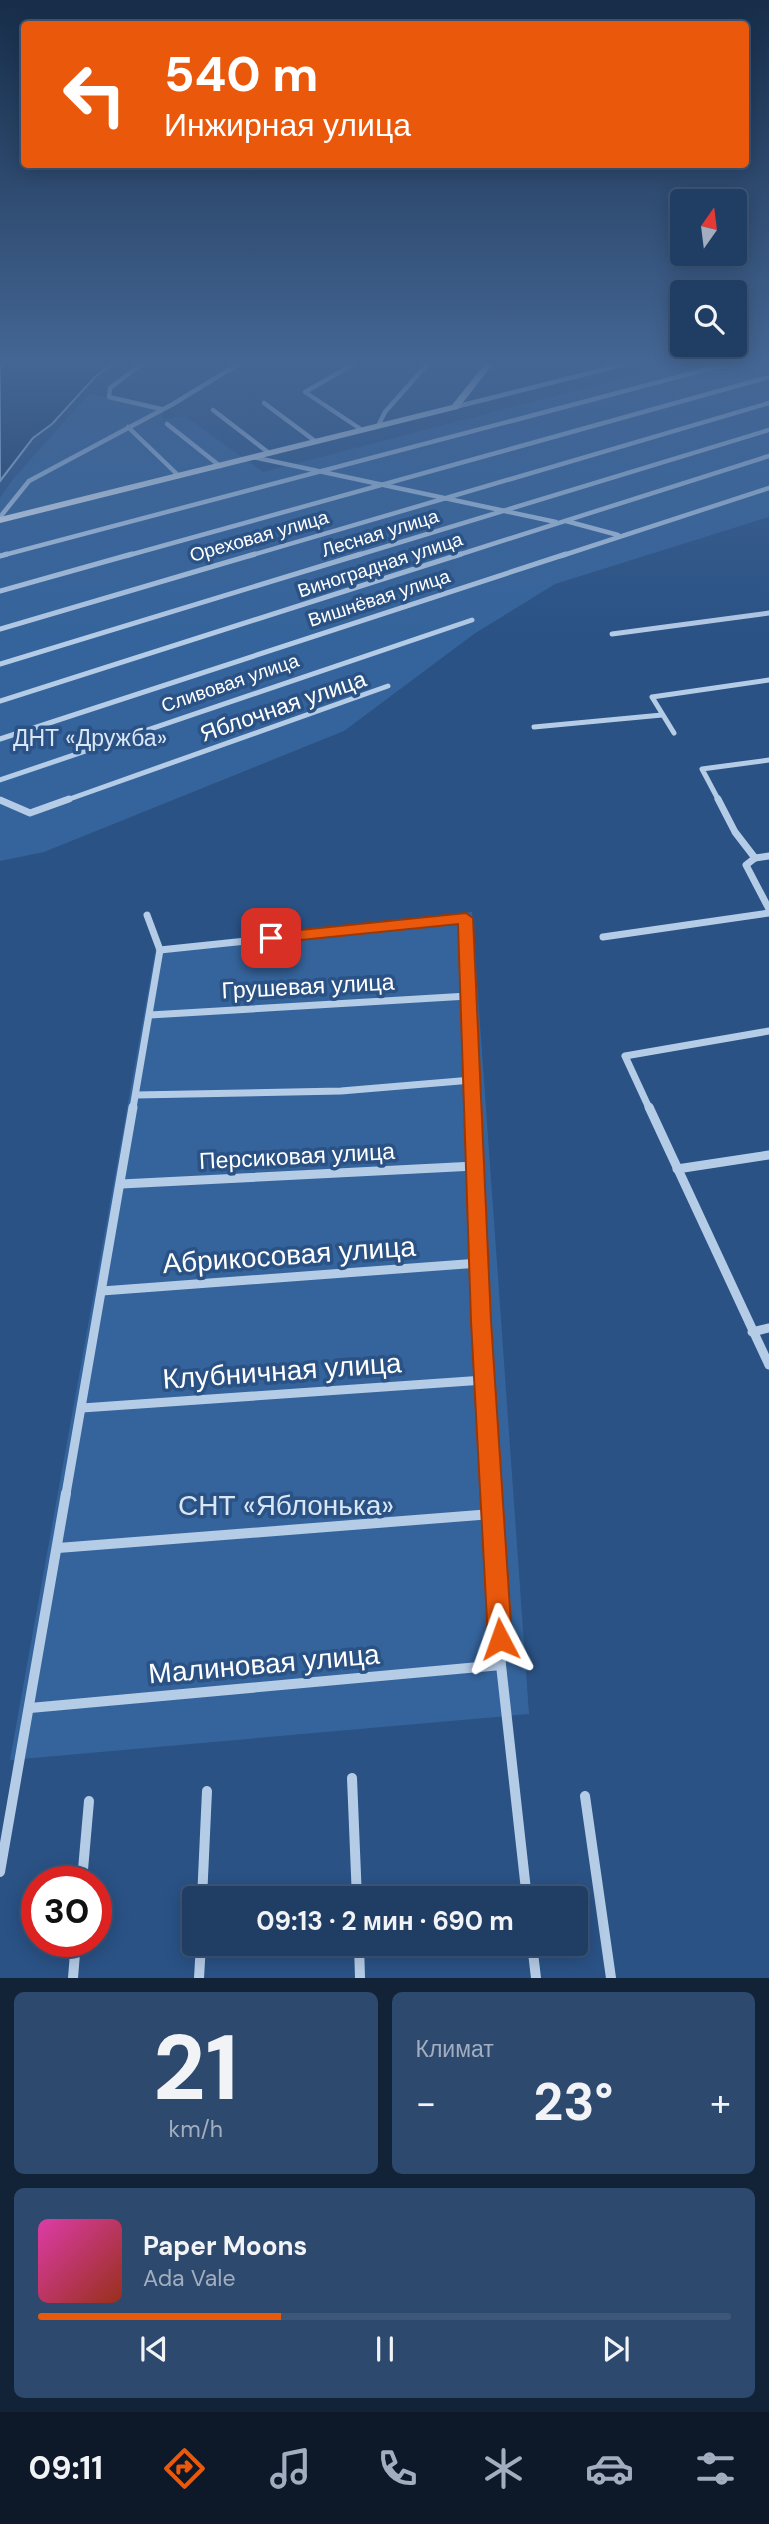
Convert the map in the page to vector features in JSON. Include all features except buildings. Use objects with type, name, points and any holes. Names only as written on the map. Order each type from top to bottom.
[{"type":"street","points":[[0,519],[29,481],[81,452]]},
{"type":"street","points":[[155,452],[179,476]]},
{"type":"street","points":[[203,452],[220,466]]},
{"type":"street","points":[[0,556],[393,452]]},
{"type":"street","points":[[0,591],[498,452]]},
{"type":"street","name":"Ореховая улица","points":[[0,629],[601,452]]},
{"type":"street","name":"Лесная улица","points":[[0,664],[692,452]]},
{"type":"street","points":[[0,519],[269,453]]},
{"type":"street","name":"Виноградная улица","points":[[0,701],[769,456]]},
{"type":"street","points":[[253,457],[618,536]]},
{"type":"street","name":"Вишнёвая улица","points":[[0,739],[769,488]]},
{"type":"street","points":[[612,634],[769,613]]},
{"type":"street","name":"Сливовая улица","points":[[0,780],[472,620]]},
{"type":"street","points":[[674,733],[652,697],[769,680]]},
{"type":"street","name":"Яблочная улица","points":[[0,800],[30,813],[388,686]]},
{"type":"street","points":[[534,727],[662,715]]},
{"type":"street","points":[[755,858],[735,832],[702,769],[769,760]]},
{"type":"street","points":[[603,937],[769,911],[746,865],[755,858],[769,856]]},
{"type":"street","points":[[0,1872],[160,950],[147,915]]},
{"type":"street","points":[[160,950],[466,918],[484,1380],[492,1514],[502,1665],[526,1886]]},
{"type":"street","name":"Грушевая улица","points":[[150,1015],[468,996]]},
{"type":"street","points":[[769,1031],[625,1056],[769,1365]]},
{"type":"street","points":[[136,1095],[341,1091],[472,1080]]},
{"type":"street","points":[[677,1169],[769,1155]]},
{"type":"street","name":"Персиковая улица","points":[[121,1184],[475,1166]]},
{"type":"street","name":"Абрикосовая улица","points":[[102,1291],[479,1263]]},
{"type":"street","points":[[752,1332],[769,1328]]},
{"type":"street","name":"Клубничная улица","points":[[82,1408],[484,1380]]},
{"type":"street","points":[[58,1548],[492,1514]]},
{"type":"street","name":"Малиновая улица","points":[[30,1708],[502,1665]]},
{"type":"street","points":[[352,1778],[356,1886]]},
{"type":"street","points":[[202,1886],[206,1791]]},
{"type":"street","points":[[585,1796],[611,1978]]},
{"type":"street","points":[[83,1866],[89,1801]]},
{"type":"street","points":[[200,1978],[201,1956]]},
{"type":"street","points":[[359,1956],[360,1978]]},
{"type":"street","points":[[533,1956],[536,1978]]},
{"type":"street","points":[[73,1978],[75,1957]]},
{"type":"green space","name":"ДНТ «Дружба»","points":[[37,452],[236,452],[263,472],[339,452],[769,452],[769,517],[555,584],[474,634],[344,731],[44,852],[0,861],[0,498]]},
{"type":"green space","name":"СНТ «Яблонька»","points":[[472,912],[529,1714],[10,1760],[156,947]]},
{"type":"shaded area","points":[[0,452],[22,452],[0,481]]},
{"type":"route","points":[[271,938],[466,918],[481,1321],[500,1639]]}]
